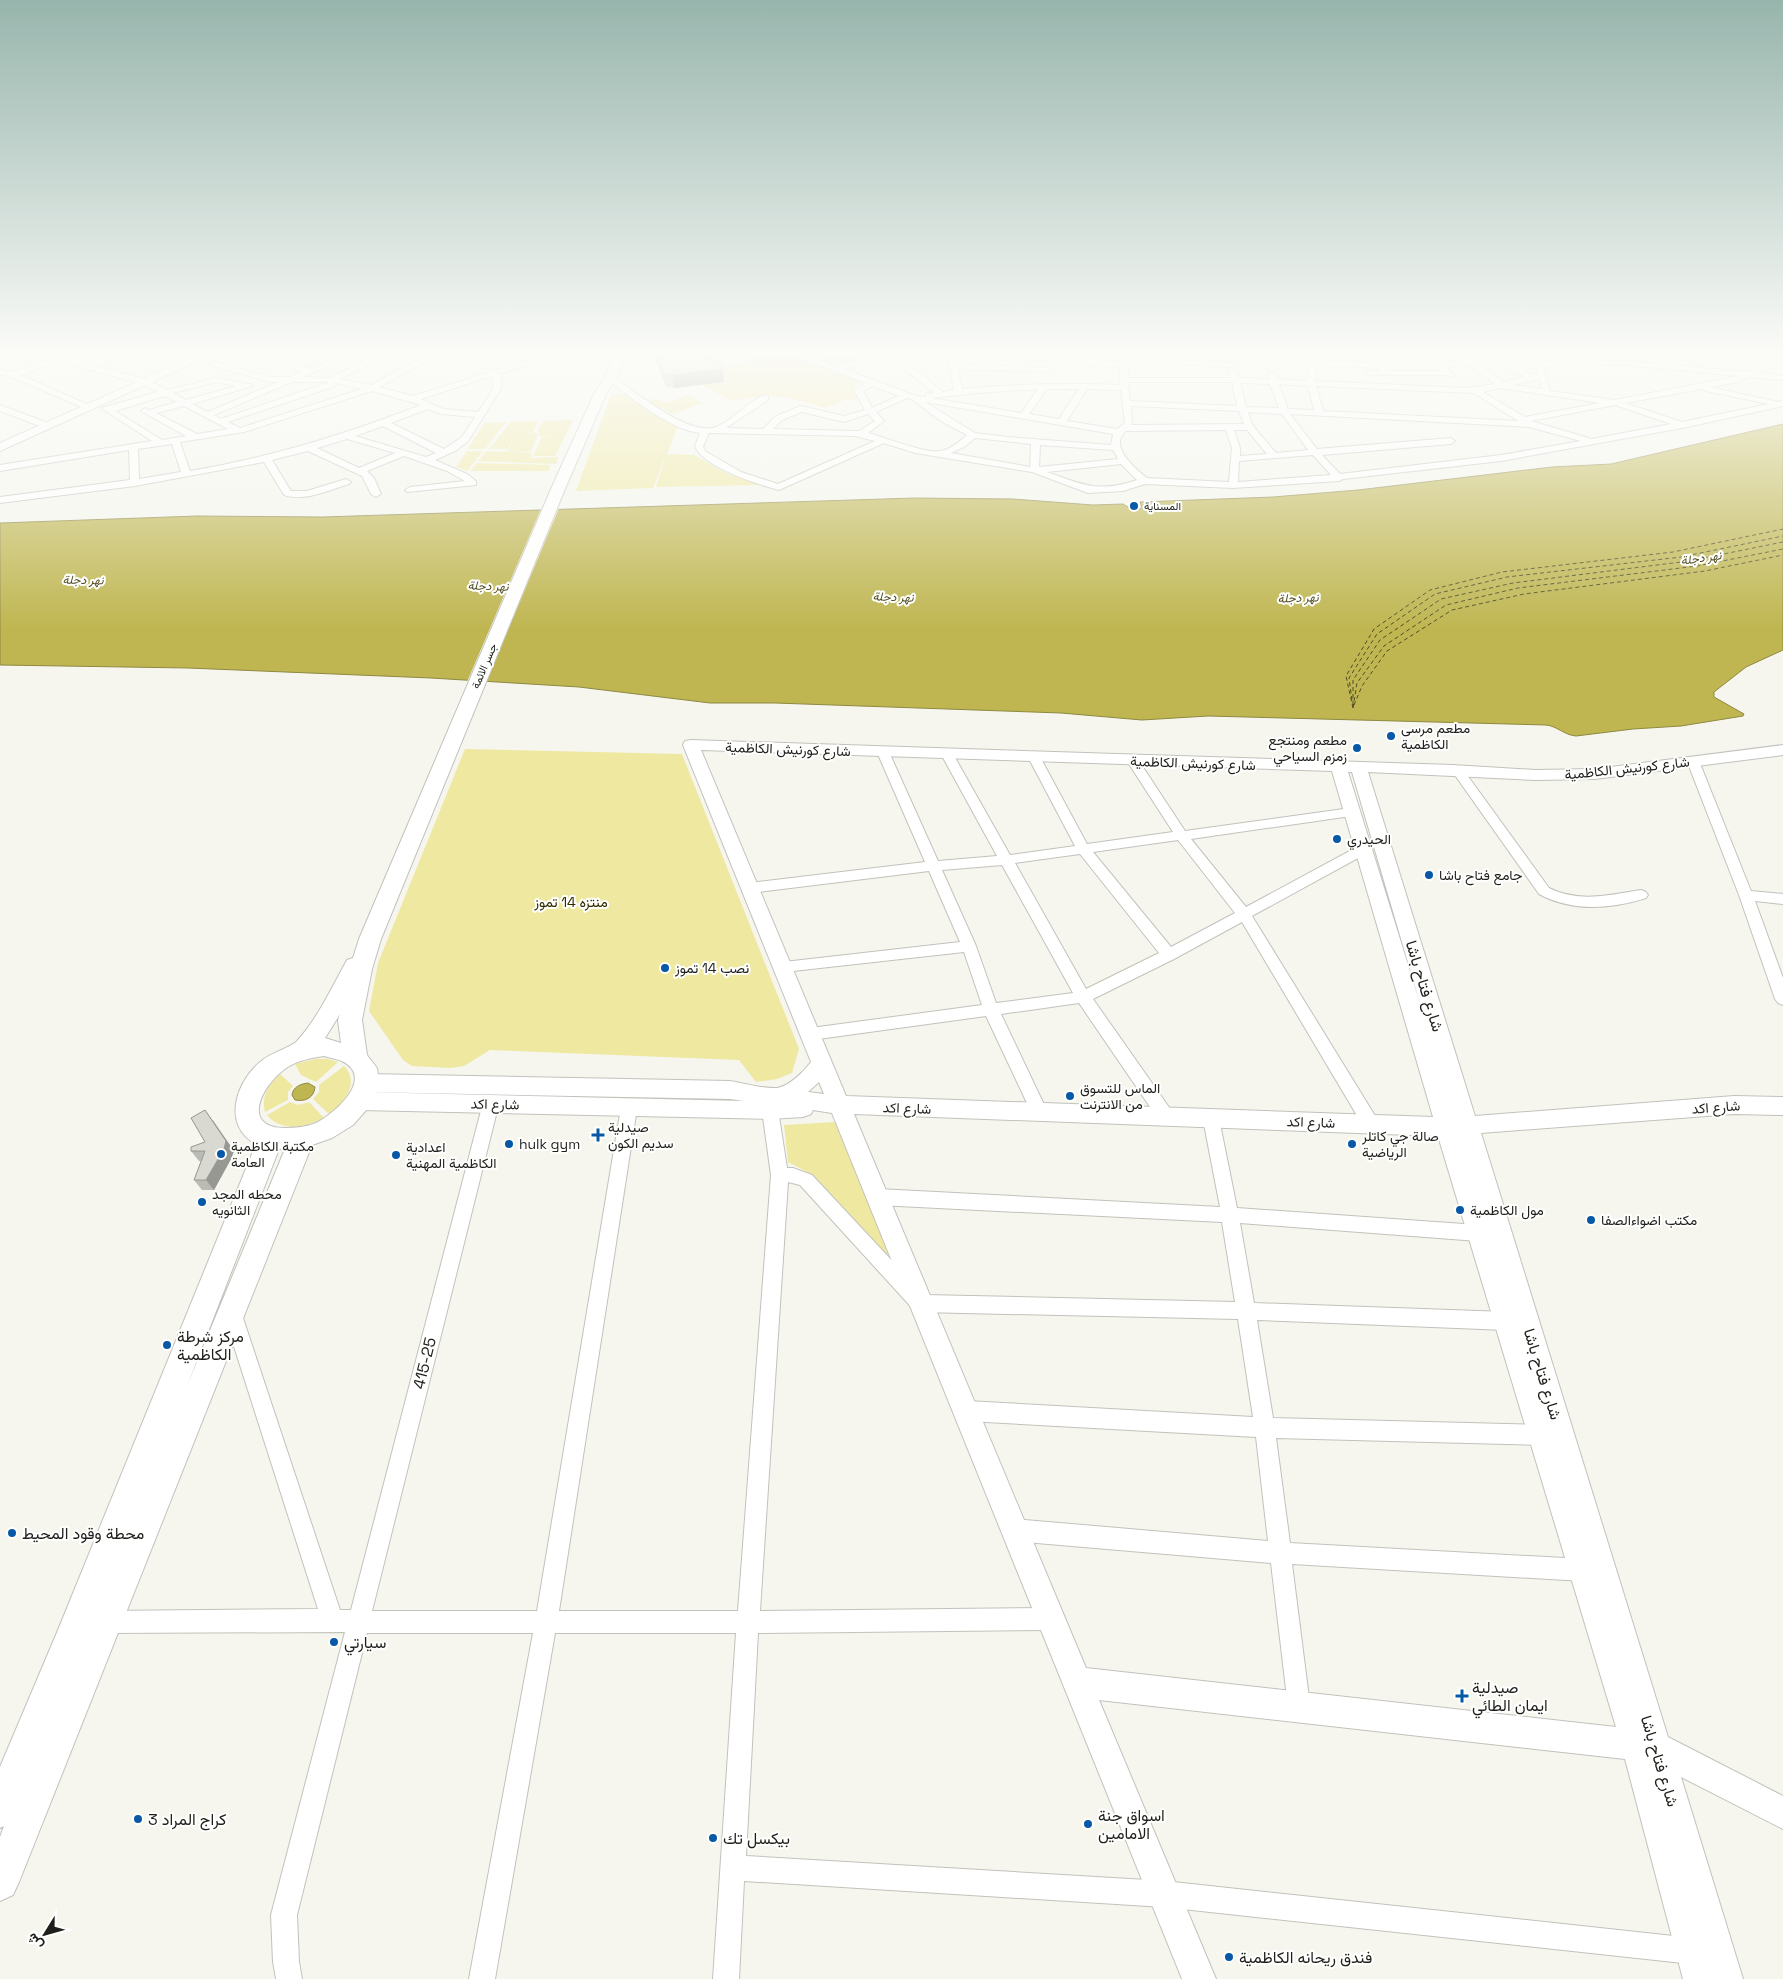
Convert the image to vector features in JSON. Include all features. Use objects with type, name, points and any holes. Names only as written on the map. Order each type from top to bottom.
[{"type":"main road","name":"جسر الائمة","points":[[355,1056],[350,1020],[361,969],[370,939],[578,444]]},
{"type":"main road","name":"جسر الائمة","points":[[304,1050],[325,1020],[370,939]]},
{"type":"main road","points":[[324,1047],[341,1049],[355,1056],[366,1072],[363,1092],[340,1122],[326,1131],[302,1139],[271,1139],[258,1133],[251,1124],[246,1111],[248,1096],[256,1081],[269,1068],[286,1057],[304,1050],[324,1047]]},
{"type":"main road","points":[[0,1810],[72,1638],[271,1139]]},
{"type":"main road","points":[[0,1882],[104,1622],[302,1139]]},
{"type":"street","points":[[0,468],[148,444]]},
{"type":"street","points":[[176,444],[186,474]]},
{"type":"street","points":[[0,500],[135,483],[266,458],[316,444]]},
{"type":"street","points":[[374,444],[427,460],[473,482],[473,485],[410,490]]},
{"type":"street","points":[[427,444],[444,453]]},
{"type":"street","points":[[427,460],[444,453],[457,444]]},
{"type":"street","points":[[700,444],[703,454],[738,474],[779,487],[874,444]]},
{"type":"street","points":[[896,444],[906,448],[1034,470],[1088,490],[1123,488],[1144,481],[1233,485],[1339,478],[1501,458],[1579,444]]},
{"type":"street","points":[[942,454],[960,444]]},
{"type":"street","points":[[1034,470],[1036,444]]},
{"type":"street","points":[[1058,444],[1117,448]]},
{"type":"street","points":[[1116,444],[1124,460],[1144,481]]},
{"type":"street","points":[[1233,485],[1236,459],[1235,444]]},
{"type":"street","points":[[1264,444],[1275,457]]},
{"type":"street","points":[[1307,444],[1339,478]]},
{"type":"street","points":[[1236,459],[1416,444]]},
{"type":"street","points":[[134,447],[135,483]]},
{"type":"street","points":[[307,447],[368,476],[376,494]]},
{"type":"street","points":[[360,472],[403,453]]},
{"type":"street","points":[[266,458],[290,496],[346,482]]},
{"type":"street","points":[[1034,470],[1124,460]]},
{"type":"street","name":"شارع كورنيش الكاظمية","points":[[749,888],[691,745],[1536,775],[1594,774],[1783,750]]},
{"type":"street","points":[[883,752],[969,946],[991,1010],[1040,1113]]},
{"type":"street","points":[[947,754],[1083,997],[1168,1118]]},
{"type":"street","points":[[1034,757],[1083,849],[1169,955]]},
{"type":"street","points":[[1133,761],[1181,836],[1244,914],[1371,1124]]},
{"type":"street","points":[[1693,761],[1746,895],[1776,957],[1783,999]]},
{"type":"street","name":"شارع فتاح باشا","points":[[1349,768],[1351,812],[1604,1570],[1700,1979]]},
{"type":"street","name":"شارع فتاح باشا","points":[[1349,768],[1457,1127],[1478,1233],[1583,1570],[1726,1979]]},
{"type":"street","points":[[1458,771],[1544,891],[1563,900],[1585,904],[1641,895]]},
{"type":"street","points":[[1199,1979],[967,1411],[920,1303],[784,967],[749,888],[934,866],[1006,860],[1351,812]]},
{"type":"street","points":[[811,1034],[1083,997],[1169,955],[1364,849]]},
{"type":"street","points":[[1746,895],[1783,899]]},
{"type":"street","points":[[784,967],[969,946]]},
{"type":"street","points":[[726,1979],[748,1622],[780,1175],[776,1103],[805,1084],[822,1062]]},
{"type":"street","name":"شارع اكد","points":[[363,1092],[730,1090],[776,1103]]},
{"type":"street","name":"شارع اكد","points":[[363,1092],[490,1103],[630,1108],[776,1103],[1457,1127],[1734,1105],[1783,1106]]},
{"type":"street","name":"415-25","points":[[290,1979],[286,1962],[284,1915],[490,1103]]},
{"type":"street","points":[[482,1979],[546,1622],[630,1108]]},
{"type":"street","points":[[1211,1119],[1230,1216],[1265,1428],[1299,1706]]},
{"type":"street","points":[[780,1175],[793,1175],[806,1180],[920,1303],[1246,1311],[1506,1322]]},
{"type":"street","points":[[878,1197],[1230,1216],[1478,1233]]},
{"type":"street","points":[[232,1311],[332,1620]]},
{"type":"street","points":[[967,1411],[1265,1428],[1541,1434]]},
{"type":"street","points":[[1014,1530],[1281,1554],[1583,1570]]},
{"type":"street","points":[[104,1622],[332,1620],[358,1622],[748,1622],[1051,1619]]},
{"type":"street","points":[[1077,1682],[1646,1746],[1783,1813]]},
{"type":"street","points":[[734,1868],[1164,1894],[1692,1951]]},
{"type":"green space","points":[[471,444],[489,444],[485,449],[468,449]]},
{"type":"green space","points":[[493,444],[510,444],[508,449],[489,449]]},
{"type":"green space","points":[[511,444],[534,444],[531,452],[508,452]]},
{"type":"green space","points":[[539,444],[561,444],[555,456],[533,456]]},
{"type":"green space","points":[[593,444],[671,444],[667,454],[694,455],[728,474],[769,485],[656,487],[666,455],[653,488],[576,491]]},
{"type":"green space","points":[[467,451],[483,451],[467,471],[456,467]]},
{"type":"green space","points":[[487,451],[532,453],[531,458],[558,457],[556,464],[478,461]]},
{"type":"green space","points":[[477,463],[551,465],[548,471],[470,471]]},
{"type":"green space","name":"منتزه 14 تموز","points":[[465,749],[682,754],[799,1049],[792,1073],[777,1079],[756,1082],[739,1060],[490,1050],[464,1066],[451,1068],[412,1066],[403,1060],[369,1011],[378,963]]},
{"type":"green space","points":[[315,1059],[328,1059],[338,1062],[316,1082],[301,1075],[295,1064]]},
{"type":"green space","points":[[344,1066],[351,1079],[350,1086],[345,1099],[330,1115],[313,1099],[319,1092],[319,1085]]},
{"type":"green space","points":[[280,1074],[293,1086],[288,1092],[288,1100],[265,1112],[265,1095],[272,1082]]},
{"type":"green space","points":[[290,1102],[298,1105],[309,1102],[324,1118],[310,1124],[294,1127],[273,1121],[267,1115]]},
{"type":"green space","points":[[834,1122],[837,1124],[889,1252],[887,1255],[883,1256],[811,1174],[788,1162],[784,1125]]},
{"type":"water","name":"نهر دجلة","points":[[1695,444],[1783,444],[1783,650],[1746,667],[1714,692],[1714,697],[1744,714],[1743,716],[1681,726],[1633,729],[1576,736],[1546,725],[1208,716],[1142,720],[1061,713],[775,703],[710,703],[579,687],[431,678],[188,668],[0,665],[0,523],[197,516],[322,517],[914,498],[1013,499],[1093,505],[1123,504],[1137,510],[1142,508],[1140,502],[1273,497],[1358,490],[1552,467],[1611,464]]},
{"type":"water","points":[[308,1083],[315,1087],[313,1094],[305,1100],[295,1100],[292,1095],[295,1088]]},
{"type":"pier","points":[[559,508],[486,683],[467,682],[541,509]]},
{"type":"building","points":[[205,1110],[226,1141],[224,1149],[206,1180],[194,1180],[205,1151],[191,1151],[191,1147],[205,1142],[191,1118]]},
{"type":"ferry route","points":[[1783,529],[1673,552],[1502,572],[1430,590],[1374,629],[1346,676],[1353,708],[1357,683],[1384,646],[1446,605],[1518,588],[1697,566],[1783,549]]},
{"type":"ferry route","points":[[1352,700],[1349,678],[1377,634],[1435,594],[1507,577],[1681,557],[1783,536]]},
{"type":"ferry route","points":[[1353,705],[1353,680],[1380,640],[1441,599],[1513,583],[1689,561],[1783,542]]},
{"type":"ferry route","points":[[1354,705],[1362,686],[1387,651],[1452,610],[1524,594],[1705,571],[1783,555]]},
{"type":"place","name":"المسناية","points":[[1134,506]]},
{"type":"place","name":"مطعم مرسى الكاظمية","points":[[1391,736]]},
{"type":"place","name":"مطعم ومنتجع زمزم السياحي","points":[[1357,748]]},
{"type":"place","name":"الحيدري","points":[[1337,839]]},
{"type":"place","name":"جامع فتاح باشا","points":[[1429,875]]},
{"type":"place","name":"نصب 14 تموز","points":[[665,968]]},
{"type":"place","name":"الماس للتسوق من الانترنت","points":[[1070,1096]]},
{"type":"place","name":"صيدلية سديم الكون","points":[[598,1135]]},
{"type":"place","name":"hulk gym","points":[[509,1144]]},
{"type":"place","name":"صالة جي كاتلر الرياضية","points":[[1352,1144]]},
{"type":"place","name":"مكتبة الكاظمية العامة","points":[[221,1154]]},
{"type":"place","name":"اعدادية الكاظمية المهنية","points":[[396,1155]]},
{"type":"place","name":"محطه المجد الثانويه","points":[[202,1202]]},
{"type":"place","name":"مول الكاظمية","points":[[1460,1210]]},
{"type":"place","name":"مكتب اضواءالصفا","points":[[1591,1220]]},
{"type":"place","name":"مركز شرطة الكاظمية","points":[[167,1345]]},
{"type":"place","name":"محطة وقود المحيط","points":[[12,1533]]},
{"type":"place","name":"سيارتي","points":[[334,1642]]},
{"type":"place","name":"صيدلية ايمان الطائي","points":[[1462,1696]]},
{"type":"place","name":"كراج المراد 3","points":[[138,1819]]},
{"type":"place","name":"اسواق جنة الامامين","points":[[1088,1824]]},
{"type":"place","name":"بيكسل تك","points":[[713,1838]]},
{"type":"place","name":"فندق ريحانه الكاظمية","points":[[1229,1957]]}]
